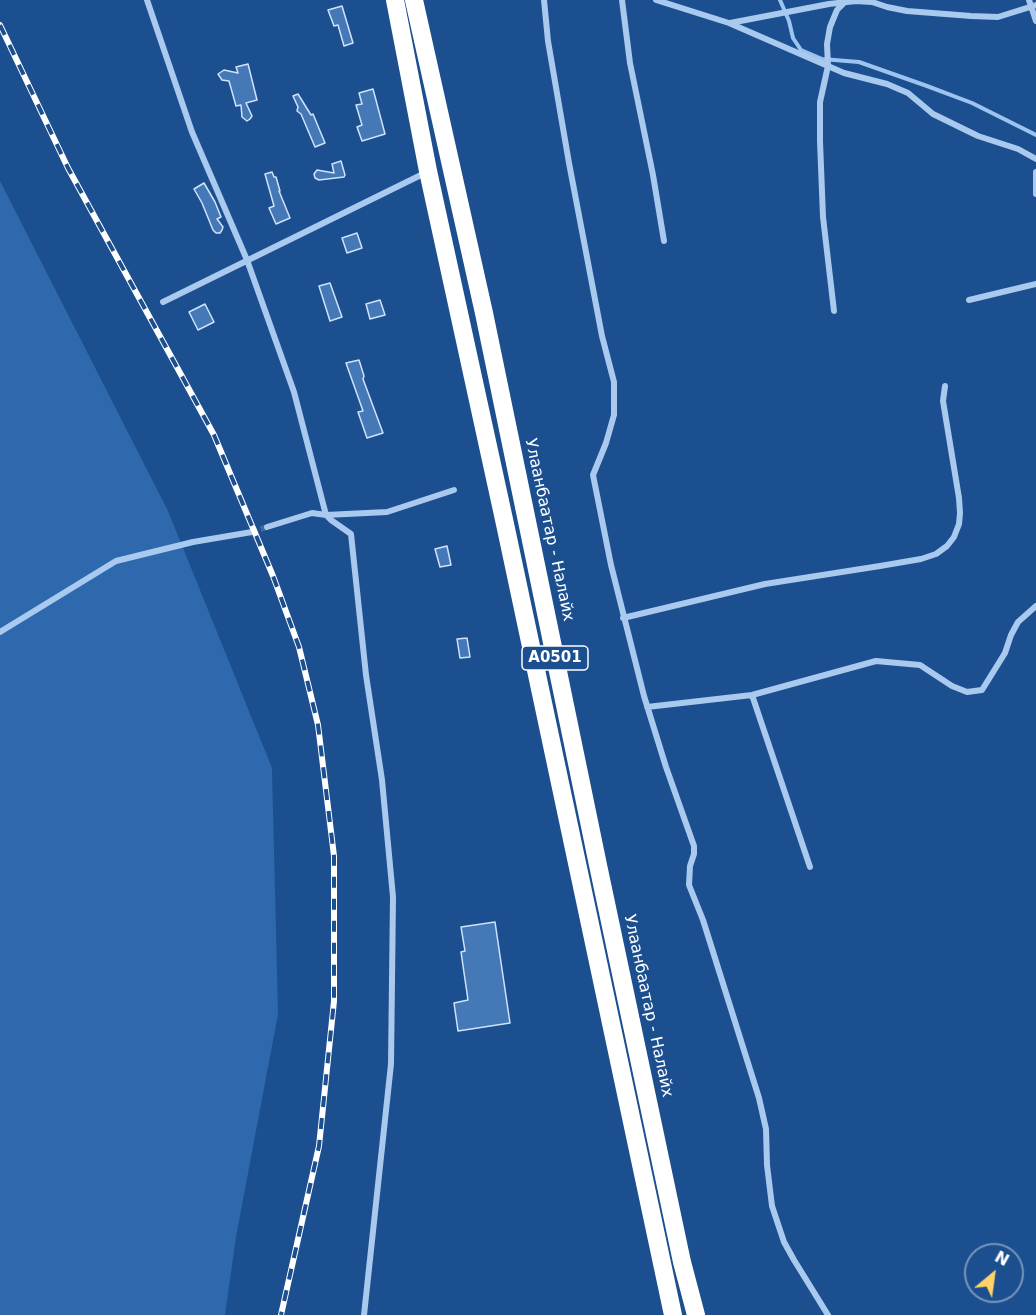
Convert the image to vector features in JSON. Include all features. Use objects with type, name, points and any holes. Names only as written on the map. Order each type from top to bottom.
[{"type":"highway","name":"A0501","points":[[395,0],[428,171],[673,1315]]},
{"type":"highway","name":"Улаанбаатар - Налайх","points":[[414,0],[484,314],[682,1262],[696,1315]]},
{"type":"street","points":[[147,0],[192,132],[247,260],[294,392],[326,515],[351,534],[366,675],[382,780],[393,897],[391,1064],[364,1315]]},
{"type":"street","points":[[544,0],[548,42],[569,164],[602,336],[614,382],[614,415],[606,443],[593,474],[623,618],[647,707],[694,846],[689,885],[703,920],[759,1098],[766,1129],[772,1206],[784,1242],[828,1315]]},
{"type":"street","points":[[622,0],[630,63],[664,241]]},
{"type":"street","points":[[656,0],[729,23],[844,73],[887,84],[908,93],[933,114],[978,136],[1018,149],[1036,159]]},
{"type":"street","points":[[729,23],[846,1],[872,2],[907,11],[998,17],[1033,5],[1036,21]]},
{"type":"street","points":[[834,311],[823,217],[820,102],[828,66],[827,44],[830,27],[837,10],[846,1]]},
{"type":"street","points":[[163,302],[428,171]]},
{"type":"street","points":[[1036,172],[1036,194]]},
{"type":"street","points":[[969,300],[1036,284]]},
{"type":"street","points":[[623,618],[765,584],[880,567],[936,554],[954,537],[960,513],[943,401],[945,386]]},
{"type":"street","points":[[267,527],[312,513],[326,515],[387,512],[454,490]]},
{"type":"street","points":[[0,632],[116,561],[193,542],[252,532]]},
{"type":"street","points":[[647,707],[752,695],[876,661],[920,665],[952,686],[967,692],[982,690],[1005,653],[1018,622],[1036,606]]},
{"type":"street","points":[[752,695],[810,867]]},
{"type":"shaded area","points":[[0,181],[168,511],[272,768],[278,1014],[236,1237],[225,1315],[0,1315]]},
{"type":"building","points":[[342,6],[353,43],[344,46],[338,25],[334,26],[328,10]]},
{"type":"building","points":[[248,64],[257,100],[246,103],[252,116],[247,121],[242,117],[241,105],[236,106],[229,81],[222,80],[218,74],[224,70],[238,73],[236,67]]},
{"type":"building","points":[[373,89],[385,134],[362,141],[357,127],[362,125],[356,105],[362,104],[359,93]]},
{"type":"building","points":[[298,94],[311,115],[313,114],[325,143],[315,147],[301,114],[297,111],[298,107],[293,96]]},
{"type":"building","points":[[341,161],[344,177],[319,180],[315,178],[314,174],[317,170],[334,173],[332,164]]},
{"type":"building","points":[[272,172],[276,177],[290,218],[276,224],[269,208],[274,206],[265,174]]},
{"type":"building","points":[[204,183],[221,217],[217,219],[223,227],[220,233],[213,230],[194,189]]},
{"type":"building","points":[[357,233],[362,248],[347,253],[342,238]]},
{"type":"building","points":[[330,283],[342,317],[330,321],[319,286]]},
{"type":"building","points":[[380,300],[385,315],[370,319],[366,304]]},
{"type":"building","points":[[205,304],[214,322],[198,330],[189,312]]},
{"type":"building","points":[[359,360],[363,379],[383,433],[367,438],[358,412],[363,411],[346,363]]},
{"type":"building","points":[[447,546],[451,565],[440,567],[435,549]]},
{"type":"building","points":[[467,638],[470,657],[460,658],[457,639]]},
{"type":"building","points":[[495,922],[510,1023],[458,1031],[454,1003],[468,1000],[461,952],[465,951],[461,927]]},
{"type":"waterway","points":[[780,0],[793,38],[801,50],[822,59],[859,62],[927,86],[972,103],[1036,135]]},
{"type":"tunnel","points":[[252,532],[267,527]]},
{"type":"railway","points":[[0,25],[68,168],[214,435],[273,576],[299,647],[318,725],[334,856],[334,1001],[319,1146],[281,1315]]}]
